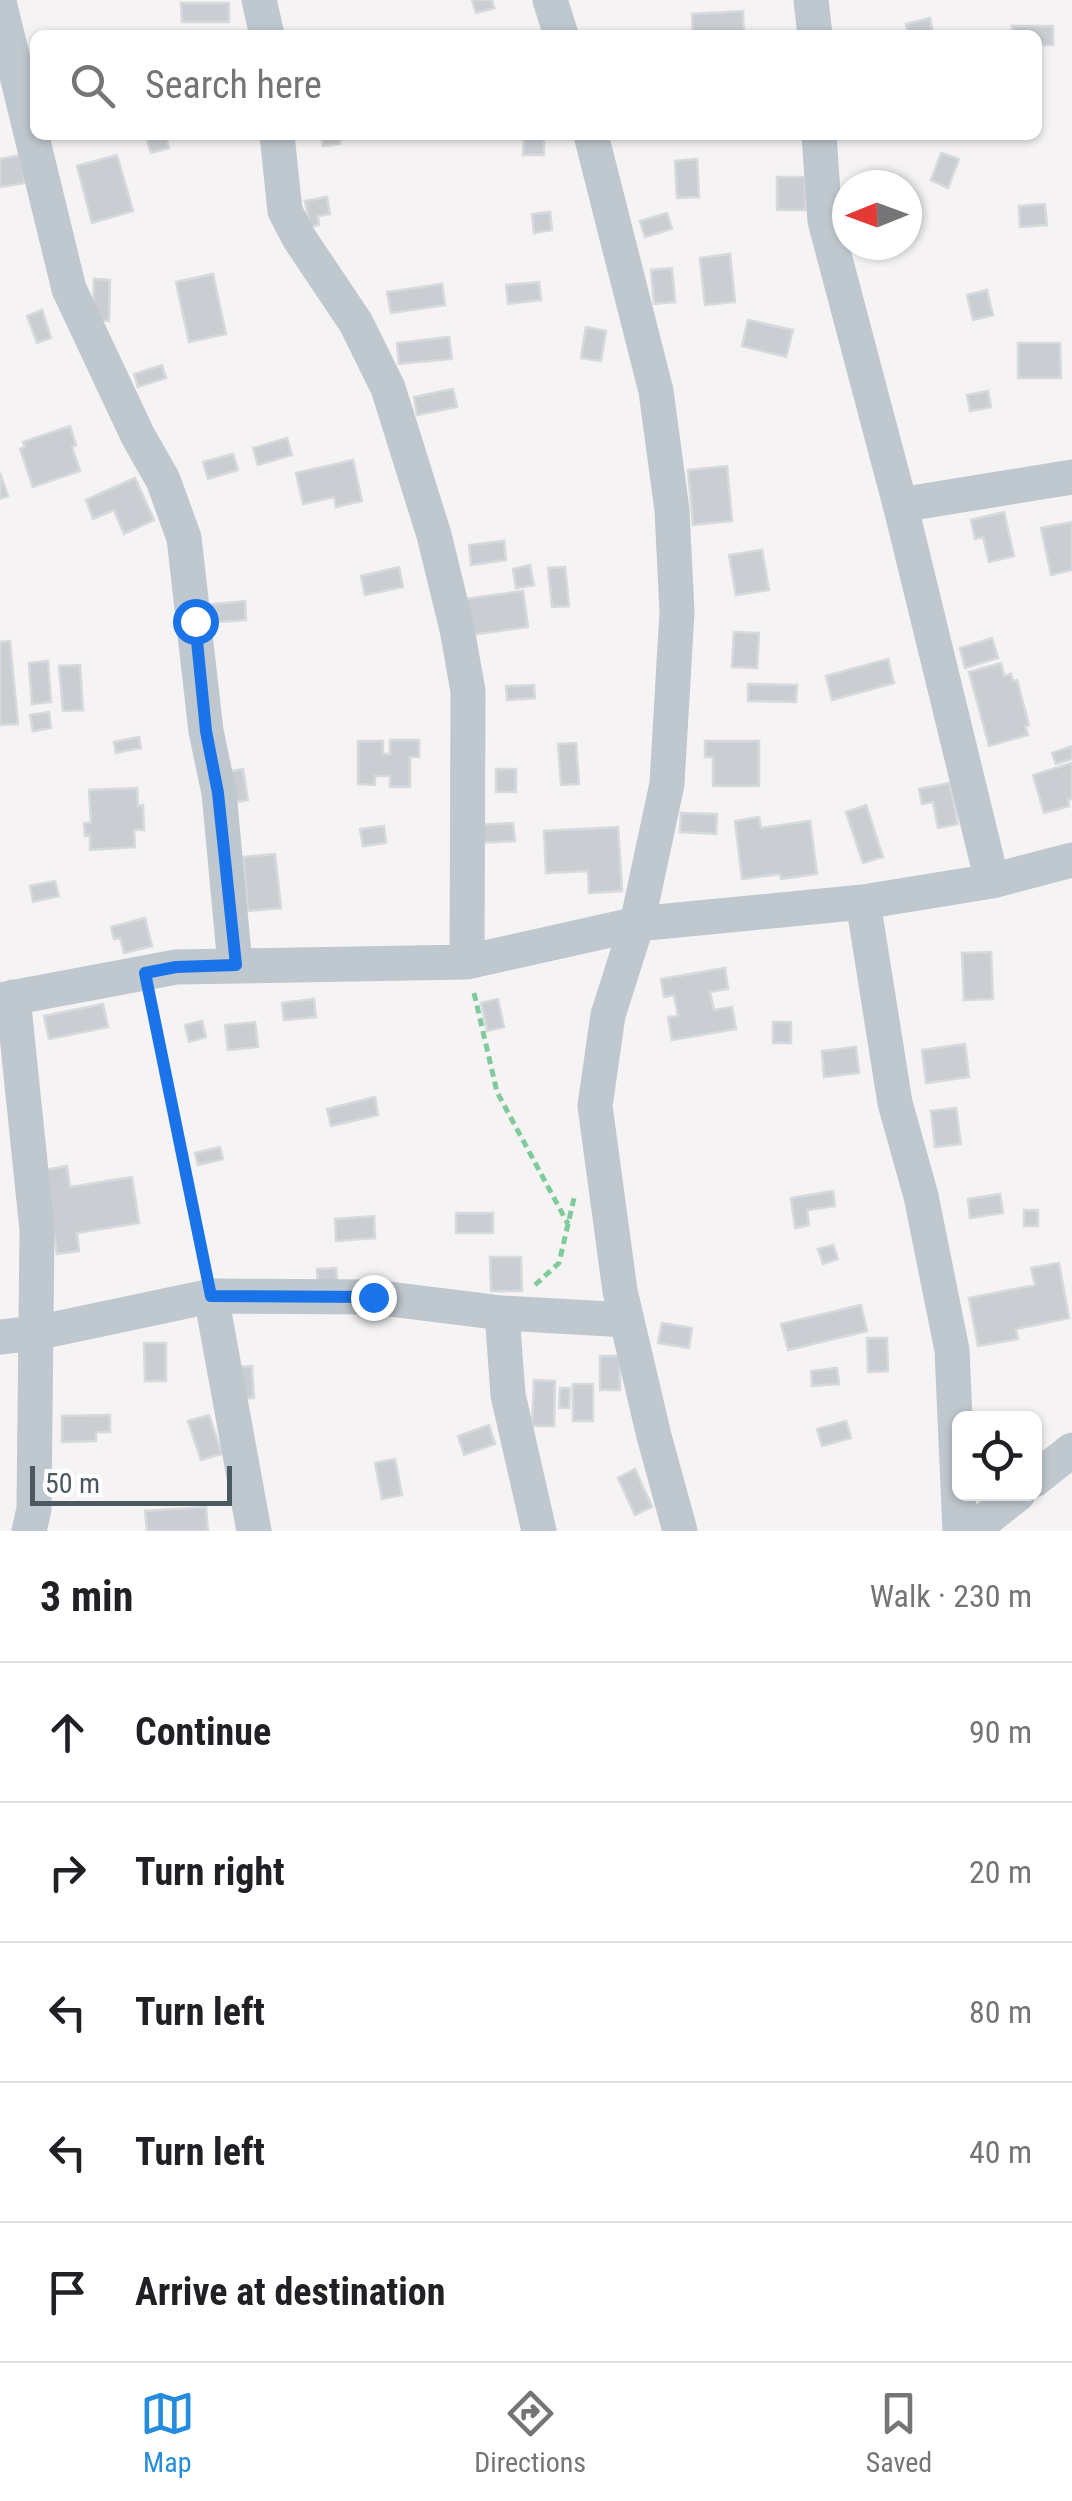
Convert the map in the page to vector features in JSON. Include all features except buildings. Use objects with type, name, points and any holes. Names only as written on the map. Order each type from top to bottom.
[{"type":"street","points":[[260,0],[265,30]]},
{"type":"street","points":[[550,0],[559,30]]},
{"type":"street","points":[[812,0],[815,30]]},
{"type":"street","points":[[0,6],[30,129]]},
{"type":"street","points":[[33,140],[69,289],[138,436],[163,480],[184,538],[236,965]]},
{"type":"street","points":[[278,140],[285,211],[356,323],[388,388],[434,535],[458,630],[468,691],[467,962]]},
{"type":"street","points":[[592,140],[656,391],[672,510],[677,612],[666,784],[637,924],[608,1015],[596,1106],[627,1320],[680,1531]]},
{"type":"street","points":[[819,140],[826,221],[992,880]]},
{"type":"street","points":[[900,505],[1072,478]]},
{"type":"street","points":[[28,1531],[34,1509],[37,1230],[6,998],[176,967],[467,962],[637,924],[863,902],[992,880],[1072,860]]},
{"type":"street","points":[[863,902],[895,1103],[920,1196],[952,1350],[960,1531]]},
{"type":"street","points":[[0,1337],[211,1296],[373,1297],[502,1313],[627,1320]]},
{"type":"street","points":[[211,1296],[254,1531]]},
{"type":"street","points":[[502,1313],[508,1396],[538,1531]]},
{"type":"street","points":[[1042,1474],[1072,1450]]},
{"type":"street","points":[[972,1531],[1009,1501]]},
{"type":"path","points":[[467,962],[496,1092],[568,1224]]},
{"type":"path","points":[[145,973],[211,1296]]},
{"type":"path","points":[[502,1313],[559,1264],[576,1190]]},
{"type":"route","points":[[195,621],[236,965],[176,967],[145,973],[211,1296],[373,1297]]}]
